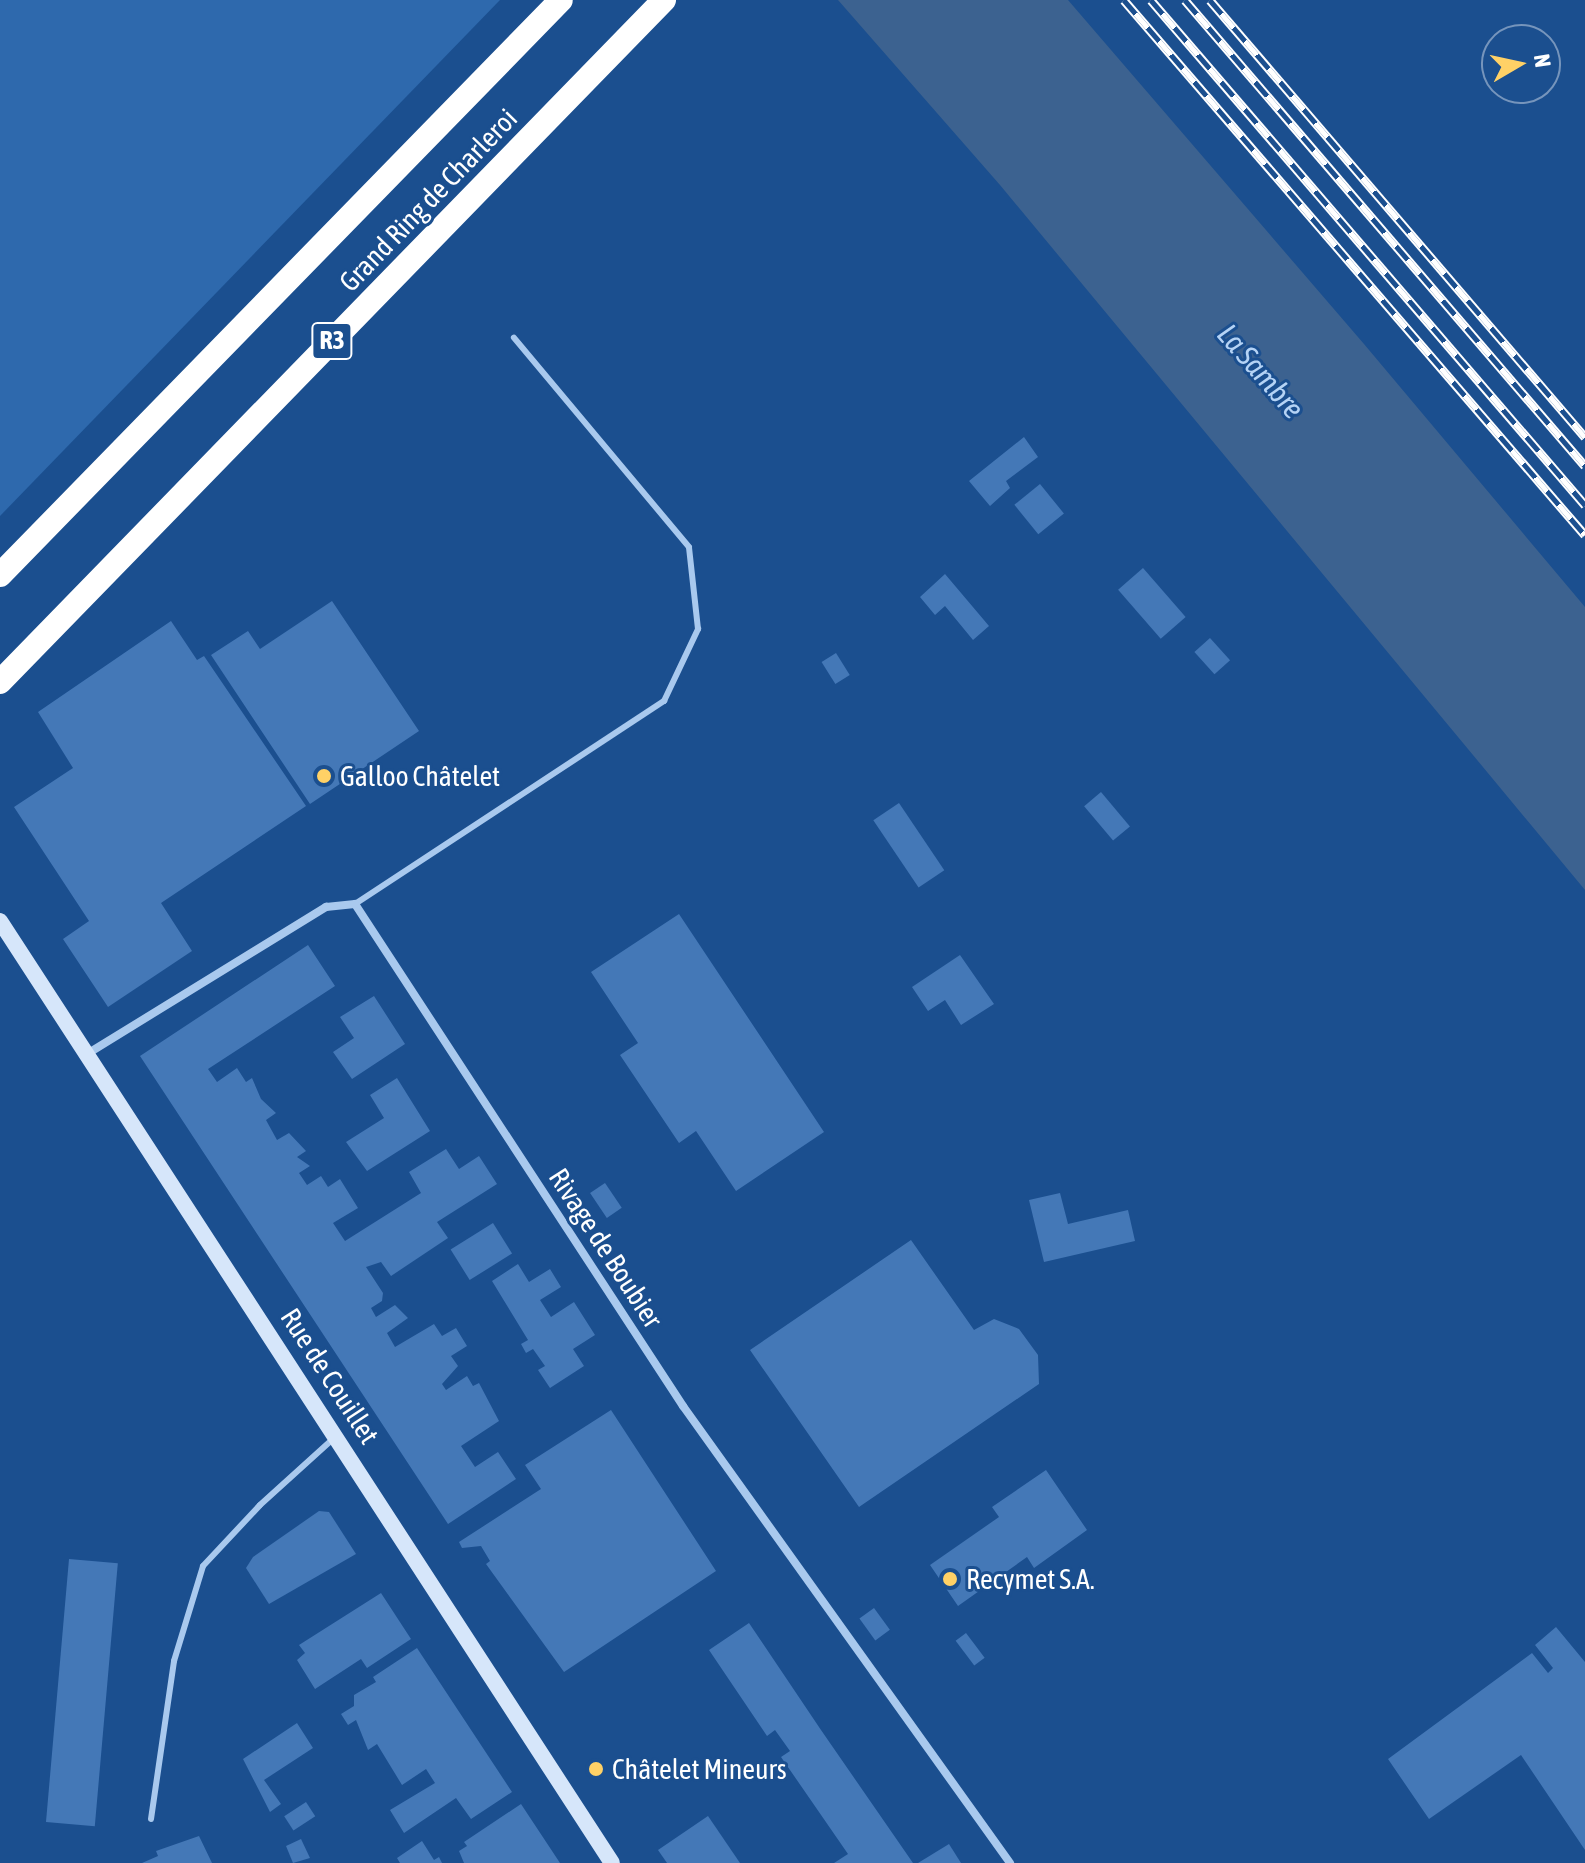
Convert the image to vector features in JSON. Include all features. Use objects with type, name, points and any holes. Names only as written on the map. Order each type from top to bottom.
[{"type":"highway","name":"Grand Ring de Charleroi","points":[[0,575],[561,0]]},
{"type":"highway","name":"Grand Ring de Charleroi","points":[[0,682],[664,0]]},
{"type":"main road","name":"Rue de Couillet","points":[[0,921],[338,1435],[612,1863]]},
{"type":"street","points":[[86,1055],[326,907],[355,904]]},
{"type":"street","name":"Rivage de Boubier","points":[[355,904],[683,1406],[1010,1863]]},
{"type":"lane","points":[[355,904],[664,701],[698,629],[689,547],[514,338]]},
{"type":"lane","points":[[151,1819],[174,1661],[203,1566],[260,1505],[338,1435]]},
{"type":"shaded area","points":[[0,0],[500,0],[0,516]]},
{"type":"water","name":"La Sambre","points":[[838,0],[1068,0],[1585,607],[1585,890],[1000,185]]},
{"type":"building","points":[[1024,437],[1038,457],[1006,481],[1010,488],[990,506],[969,481]]},
{"type":"building","points":[[1040,484],[1064,514],[1038,534],[1014,505]]},
{"type":"building","points":[[1143,568],[1186,617],[1161,639],[1118,590]]},
{"type":"building","points":[[945,574],[989,626],[973,640],[945,606],[935,615],[920,597]]},
{"type":"building","points":[[332,601],[419,731],[310,804],[211,655],[248,631],[260,649]]},
{"type":"building","points":[[171,621],[197,660],[204,656],[306,806],[161,903],[192,951],[108,1007],[63,939],[89,921],[14,807],[73,768],[38,712]]},
{"type":"building","points":[[1210,638],[1230,660],[1214,674],[1194,652]]},
{"type":"building","points":[[836,653],[850,675],[835,684],[822,662]]},
{"type":"building","points":[[1101,792],[1130,826],[1113,841],[1084,806]]},
{"type":"building","points":[[899,803],[944,870],[919,887],[873,820]]},
{"type":"building","points":[[679,914],[824,1132],[736,1191],[696,1131],[679,1143],[620,1055],[638,1043],[591,972]]},
{"type":"building","points":[[308,945],[335,986],[208,1069],[217,1082],[237,1068],[246,1082],[252,1078],[261,1099],[276,1113],[266,1120],[277,1140],[289,1133],[306,1151],[297,1157],[310,1166],[299,1173],[307,1185],[321,1176],[328,1187],[340,1179],[358,1208],[333,1223],[345,1241],[421,1193],[409,1172],[446,1149],[459,1169],[479,1156],[497,1184],[437,1222],[448,1238],[391,1276],[381,1262],[366,1267],[383,1293],[382,1301],[371,1308],[376,1317],[395,1305],[408,1318],[387,1333],[395,1347],[434,1324],[442,1336],[456,1328],[467,1346],[451,1356],[458,1366],[442,1384],[446,1390],[467,1376],[473,1386],[479,1383],[499,1421],[461,1446],[475,1467],[498,1452],[516,1479],[448,1524],[140,1056]]},
{"type":"building","points":[[960,955],[994,1004],[961,1025],[945,1000],[928,1011],[912,987]]},
{"type":"building","points":[[374,996],[405,1044],[352,1079],[333,1052],[354,1038],[340,1017]]},
{"type":"building","points":[[397,1078],[430,1131],[367,1171],[346,1142],[384,1118],[370,1095]]},
{"type":"building","points":[[605,1183],[622,1208],[607,1218],[590,1193]]},
{"type":"building","points":[[1060,1193],[1068,1224],[1128,1210],[1135,1241],[1044,1262],[1029,1200]]},
{"type":"building","points":[[493,1223],[512,1254],[470,1280],[451,1249]]},
{"type":"building","points":[[911,1240],[974,1330],[994,1319],[1019,1329],[1038,1355],[1039,1384],[859,1507],[750,1350]]},
{"type":"building","points":[[518,1264],[529,1282],[550,1269],[561,1287],[540,1300],[551,1317],[574,1302],[595,1335],[573,1349],[584,1366],[550,1388],[538,1370],[545,1366],[533,1349],[526,1353],[521,1344],[528,1340],[492,1281]]},
{"type":"building","points":[[611,1410],[716,1571],[564,1672],[486,1564],[490,1561],[481,1546],[462,1548],[459,1542],[541,1489],[525,1465]]},
{"type":"building","points":[[1046,1470],[1087,1530],[1034,1568],[1027,1557],[958,1606],[930,1565],[999,1517],[992,1507]]},
{"type":"building","points":[[319,1511],[329,1512],[356,1554],[269,1604],[246,1568],[253,1557]]},
{"type":"building","points":[[69,1559],[118,1563],[95,1826],[46,1822]]},
{"type":"building","points":[[381,1593],[411,1639],[367,1668],[361,1659],[315,1689],[297,1660],[305,1653],[299,1645]]},
{"type":"building","points":[[874,1608],[890,1630],[875,1640],[859,1619]]},
{"type":"building","points":[[749,1623],[913,1863],[834,1863],[848,1854],[781,1757],[790,1751],[775,1730],[767,1736],[709,1650]]},
{"type":"building","points":[[1556,1627],[1585,1662],[1585,1850],[1521,1755],[1429,1819],[1388,1759],[1532,1653],[1548,1673],[1553,1668],[1535,1645]]},
{"type":"building","points":[[966,1633],[985,1658],[974,1666],[956,1641]]},
{"type":"building","points":[[417,1648],[512,1792],[471,1819],[456,1798],[404,1833],[390,1810],[435,1783],[426,1769],[402,1785],[377,1744],[368,1750],[356,1720],[348,1725],[341,1714],[354,1706],[354,1695],[376,1682],[373,1677]]},
{"type":"building","points":[[297,1723],[313,1748],[264,1780],[281,1804],[270,1812],[243,1759]]},
{"type":"building","points":[[306,1802],[315,1816],[293,1830],[284,1816]]},
{"type":"building","points":[[521,1804],[560,1863],[464,1863],[459,1851],[467,1846],[464,1842]]},
{"type":"building","points":[[708,1816],[740,1863],[667,1863],[658,1850]]},
{"type":"building","points":[[199,1836],[212,1863],[142,1863],[158,1856],[156,1851]]},
{"type":"building","points":[[301,1839],[310,1858],[293,1863],[286,1846]]},
{"type":"building","points":[[422,1841],[434,1860],[439,1857],[442,1863],[400,1863],[397,1858]]},
{"type":"building","points":[[949,1844],[961,1863],[918,1863]]},
{"type":"railway","points":[[1124,0],[1585,535]]},
{"type":"railway","points":[[1151,0],[1585,505]]},
{"type":"railway","points":[[1185,0],[1585,466]]},
{"type":"railway","points":[[1210,0],[1585,437]]},
{"type":"place","name":"Galloo Châtelet","points":[[324,776]]},
{"type":"place","name":"Recymet S.A.","points":[[950,1579]]},
{"type":"place","name":"Châtelet Mineurs","points":[[596,1769]]}]
